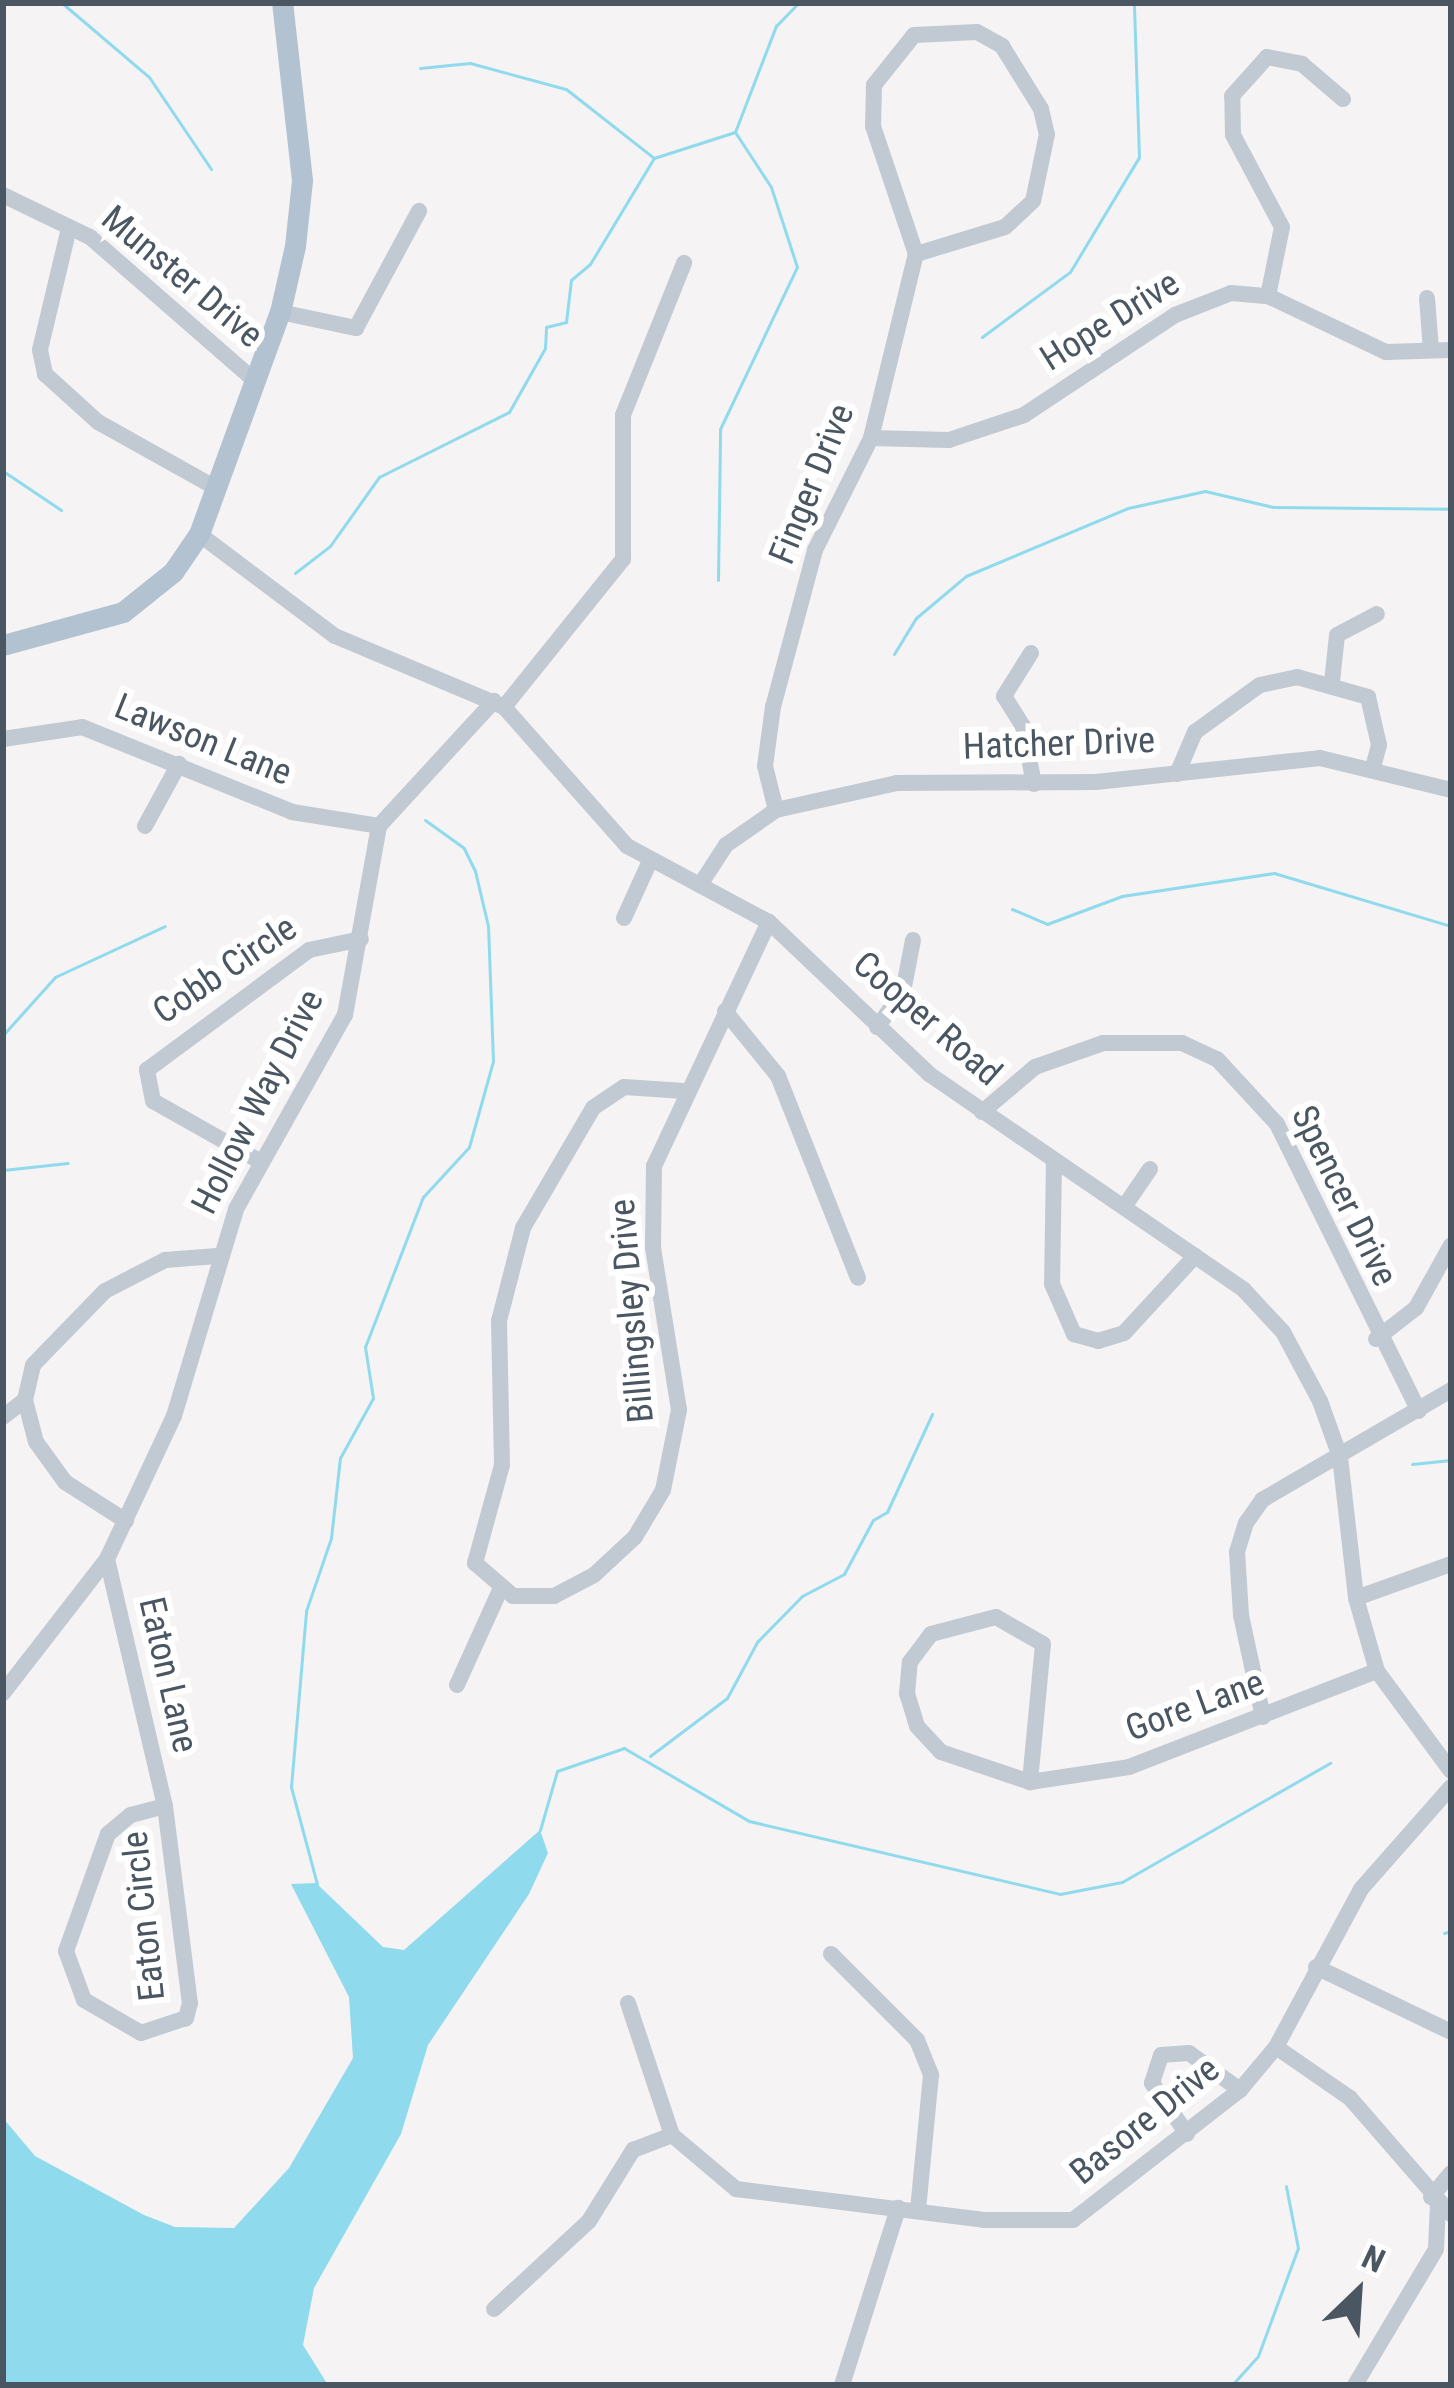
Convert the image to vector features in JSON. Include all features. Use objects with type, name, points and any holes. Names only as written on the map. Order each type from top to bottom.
[{"type":"main road","points":[[3,645],[123,612],[173,572],[199,534],[280,312],[302,180],[282,3]]},
{"type":"street","points":[[977,32],[1023,72],[1041,109],[1048,134],[1039,181],[1033,201],[1005,227],[916,254],[873,126],[874,85],[914,35],[977,32]]},
{"type":"street","points":[[1343,99],[1303,64],[1267,58],[1232,96],[1233,135],[1282,227],[1268,296],[1386,352],[1451,350]]},
{"type":"street","name":"Munster Drive","points":[[3,195],[69,228],[254,380]]},
{"type":"street","points":[[280,312],[356,328],[419,211]]},
{"type":"street","points":[[69,228],[40,350],[45,374],[98,422],[216,488]]},
{"type":"street","name":"Finger Drive","points":[[776,810],[765,766],[773,707],[815,550],[871,438],[916,254]]},
{"type":"street","points":[[379,826],[617,574],[629,384],[684,262]]},
{"type":"street","name":"Hope Drive","points":[[871,438],[973,434],[1024,415],[1196,303],[1268,296]]},
{"type":"street","points":[[1427,298],[1431,350]]},
{"type":"street","name":"Cooper Road","points":[[199,534],[335,636],[499,704],[592,815],[650,861],[769,922],[877,1027],[982,1112],[1195,1256],[1283,1332],[1340,1456],[1356,1598],[1377,1671],[1451,1771]]},
{"type":"street","points":[[1332,682],[1337,635],[1377,614]]},
{"type":"street","points":[[1031,652],[1004,686],[1034,784]]},
{"type":"street","points":[[1177,774],[1195,732],[1260,685],[1332,682],[1368,697],[1379,745],[1373,768]]},
{"type":"street","name":"Lawson Lane","points":[[3,739],[82,727],[292,812],[379,826]]},
{"type":"street","name":"Hatcher Drive","points":[[700,885],[726,845],[776,810],[924,781],[1034,784],[1320,758],[1451,790]]},
{"type":"street","points":[[145,826],[179,764]]},
{"type":"street","name":"Hollow Way Drive","points":[[3,1693],[107,1558],[174,1416],[217,1256],[260,1162],[345,1015],[379,826]]},
{"type":"street","points":[[625,918],[650,861]]},
{"type":"street","name":"Billingsley Drive","points":[[500,1590],[537,1599],[594,1575],[635,1537],[663,1490],[679,1410],[651,1214],[654,1166],[684,1091],[769,922]]},
{"type":"street","name":"Cobb Circle","points":[[260,1162],[153,1101],[148,1070],[309,950],[361,939]]},
{"type":"street","points":[[877,1027],[903,992],[913,940]]},
{"type":"street","points":[[725,1011],[778,1076],[858,1278]]},
{"type":"street","name":"Spencer Drive","points":[[982,1112],[1034,1067],[1103,1043],[1182,1043],[1217,1059],[1284,1136],[1376,1339],[1419,1411]]},
{"type":"street","points":[[457,1685],[500,1590],[475,1563],[476,1539],[502,1465],[499,1321],[523,1228],[593,1108],[624,1087],[684,1091]]},
{"type":"street","points":[[1054,1160],[1052,1284],[1074,1334],[1098,1341],[1124,1333],[1195,1256]]},
{"type":"street","points":[[1124,1207],[1150,1169]]},
{"type":"street","points":[[1376,1339],[1416,1308],[1451,1245]]},
{"type":"street","points":[[3,1417],[25,1400],[47,1345],[105,1291],[165,1260],[217,1256]]},
{"type":"street","points":[[1263,1717],[1237,1552],[1262,1500],[1451,1390]]},
{"type":"street","points":[[25,1400],[36,1442],[65,1482],[126,1521]]},
{"type":"street","name":"Eaton Lane","points":[[107,1558],[165,1806]]},
{"type":"street","points":[[1356,1598],[1451,1564]]},
{"type":"street","name":"Gore Lane","points":[[1030,1782],[1043,1644],[996,1617],[932,1634],[910,1662],[917,1726],[958,1763],[1030,1782],[1129,1767],[1377,1671]]},
{"type":"street","name":"Basore Drive","points":[[672,2134],[736,2189],[918,2210],[1072,2220],[1240,2090],[1276,2048],[1361,1889],[1451,1786]]},
{"type":"street","name":"Eaton Circle","points":[[165,1806],[190,2003],[186,2018],[141,2033],[84,2000],[66,1951],[108,1834],[131,1815],[165,1806]]},
{"type":"street","points":[[831,1954],[917,2041],[931,2074],[934,2111],[918,2210]]},
{"type":"street","points":[[1316,1967],[1451,2032]]},
{"type":"street","points":[[494,2308],[590,2221],[633,2150],[672,2134],[628,2003]]},
{"type":"street","points":[[1276,2048],[1350,2098],[1440,2205]]},
{"type":"street","points":[[1187,2134],[1152,2083],[1161,2055],[1189,2053],[1240,2090]]},
{"type":"street","points":[[1355,2385],[1436,2249],[1440,2205],[1451,2173]]},
{"type":"street","points":[[842,2385],[898,2208]]},
{"type":"water","points":[[540,1830],[548,1853],[529,1894],[428,2045],[401,2134],[314,2288],[303,2345],[328,2385],[3,2385],[3,2118],[35,2156],[144,2215],[175,2227],[234,2228],[289,2168],[353,2058],[349,1997],[291,1884],[316,1883],[383,1947],[404,1950]]},
{"type":"waterway","points":[[62,3],[149,77],[211,169]]},
{"type":"waterway","points":[[295,573],[330,546],[379,477],[509,412],[545,348],[546,327],[566,322],[571,280],[590,264],[654,158],[735,132],[776,26],[798,3]]},
{"type":"waterway","points":[[982,337],[1070,272],[1139,157],[1134,3]]},
{"type":"waterway","points":[[420,68],[470,63],[566,89],[654,158]]},
{"type":"waterway","points":[[718,580],[720,429],[797,267],[771,187],[735,132]]},
{"type":"waterway","points":[[3,471],[61,510]]},
{"type":"waterway","points":[[894,654],[916,618],[966,576],[1128,508],[1205,491],[1273,507],[1451,509]]},
{"type":"waterway","points":[[317,1884],[291,1787],[306,1611],[331,1538],[340,1458],[373,1398],[365,1347],[423,1197],[469,1147],[493,1061],[488,926],[475,871],[464,848],[425,820]]},
{"type":"waterway","points":[[1012,909],[1047,924],[1122,896],[1274,873],[1451,926]]},
{"type":"waterway","points":[[3,1035],[55,977],[165,926]]},
{"type":"waterway","points":[[3,1170],[68,1163]]},
{"type":"waterway","points":[[650,1756],[727,1698],[757,1642],[802,1596],[844,1574],[873,1520],[887,1512],[932,1414]]},
{"type":"waterway","points":[[1412,1464],[1451,1460]]},
{"type":"waterway","points":[[540,1830],[557,1771],[624,1748],[749,1821],[1060,1894],[1122,1882],[1330,1763]]},
{"type":"waterway","points":[[1444,1933],[1451,1931]]},
{"type":"waterway","points":[[1232,2385],[1258,2356],[1298,2248],[1286,2186]]}]
